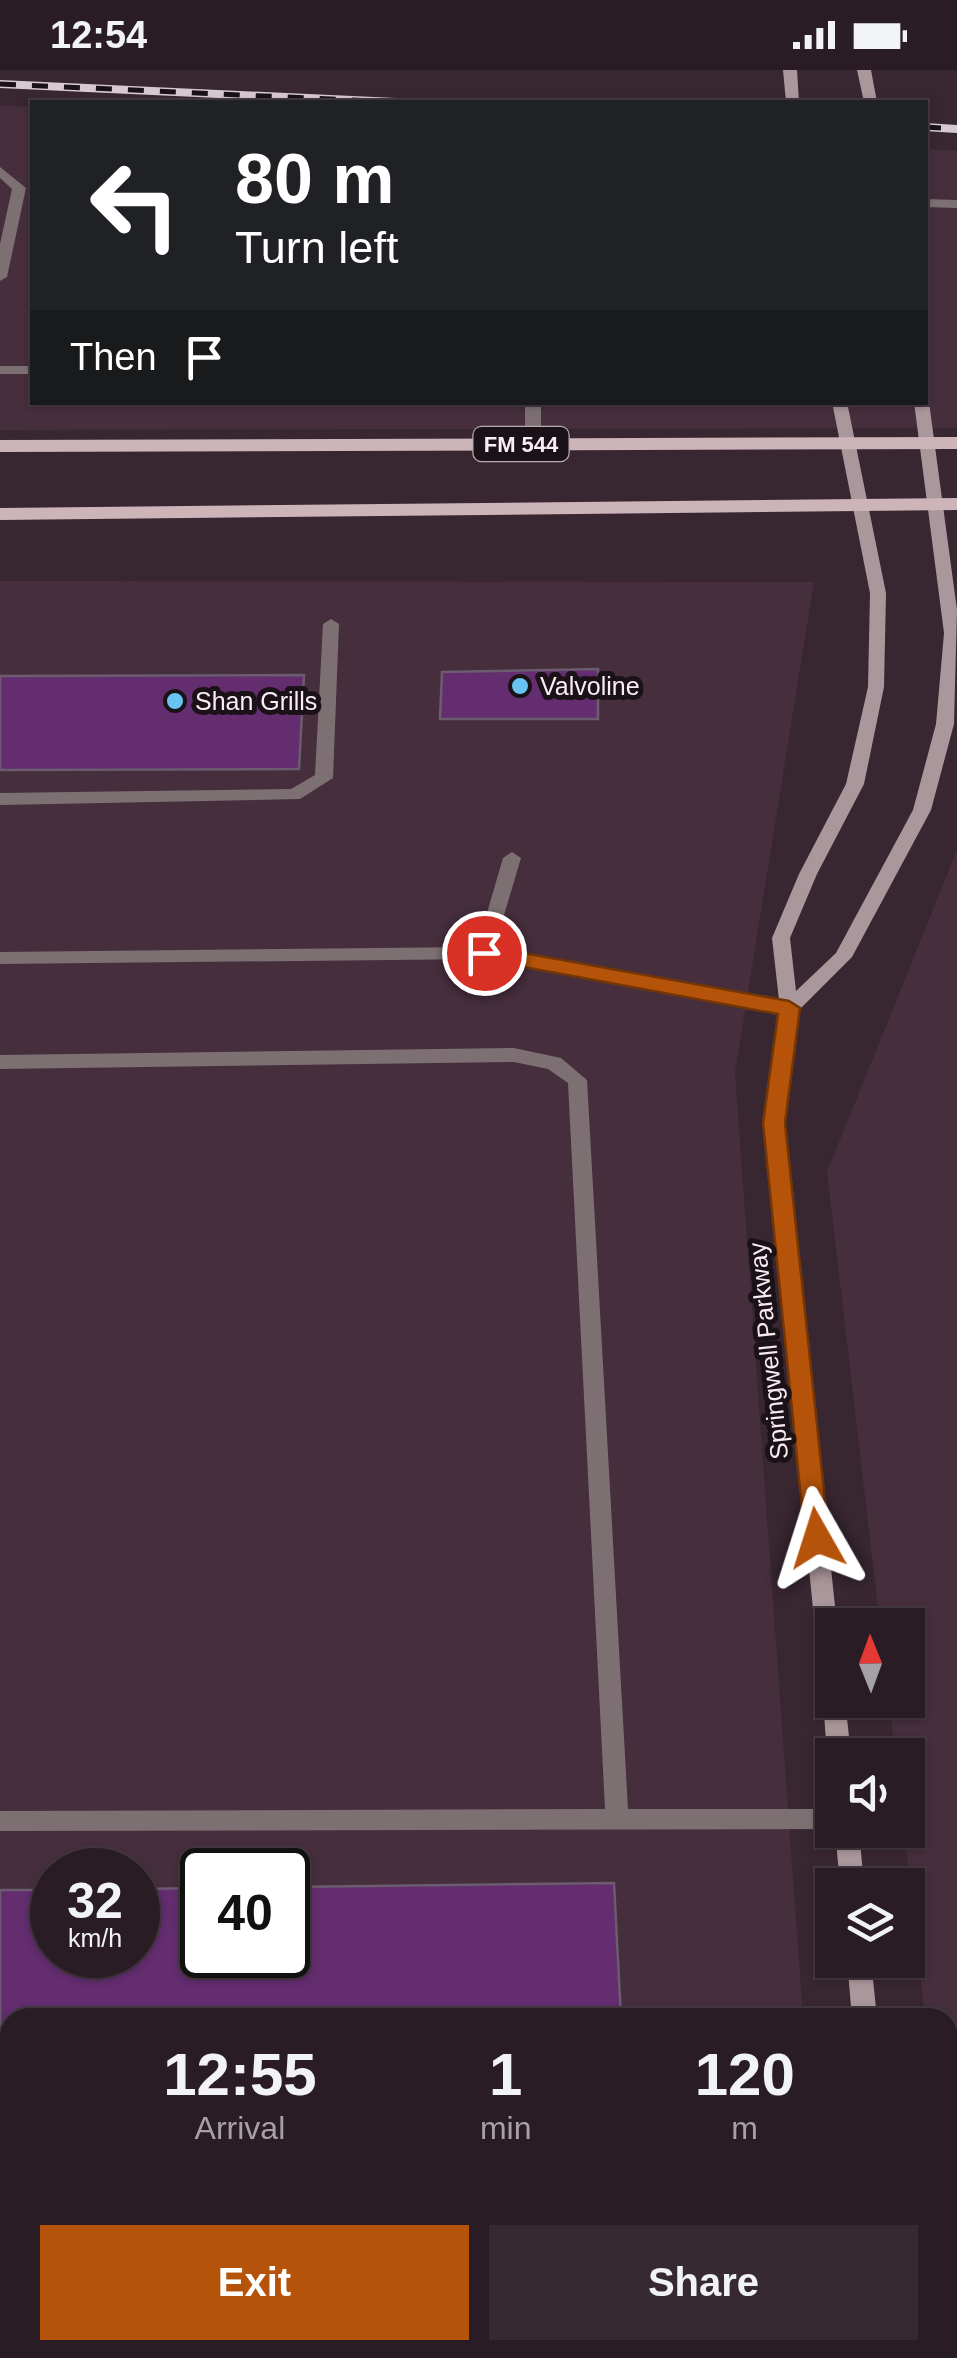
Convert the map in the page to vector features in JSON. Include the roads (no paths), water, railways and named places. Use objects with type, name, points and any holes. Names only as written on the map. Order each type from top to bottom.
[{"type":"main road","name":"FM 544","points":[[0,446],[957,443]]},
{"type":"main road","points":[[0,514],[947,504]]},
{"type":"street","points":[[790,70],[793,100]]},
{"type":"street","points":[[864,70],[871,100]]},
{"type":"street","name":"Springwell Parkway","points":[[824,1608],[774,1123],[789,1008],[781,938],[808,874],[855,784],[876,687],[878,593],[840,405]]},
{"type":"street","points":[[789,1008],[843,957],[922,810],[946,724],[952,632],[947,504],[927,444],[921,405]]},
{"type":"street","points":[[861,1978],[864,2008]]},
{"type":"lane","points":[[0,171],[19,188],[0,277]]},
{"type":"lane","points":[[928,202],[957,204]]},
{"type":"lane","points":[[0,370],[30,370]]},
{"type":"lane","points":[[533,405],[534,444]]},
{"type":"lane","points":[[0,798],[294,795],[324,778],[332,624]]},
{"type":"lane","points":[[484,953],[512,858]]},
{"type":"lane","points":[[0,958],[484,953],[789,1008]]},
{"type":"lane","points":[[0,1062],[514,1055],[554,1063],[577,1080],[618,1819]]},
{"type":"lane","points":[[0,1821],[815,1819]]},
{"type":"railway","points":[[0,84],[352,100]]},
{"type":"railway","points":[[928,127],[957,129]]},
{"type":"place","name":"Valvoline","points":[[520,686]]},
{"type":"place","name":"Shan Grills","points":[[175,701]]}]
